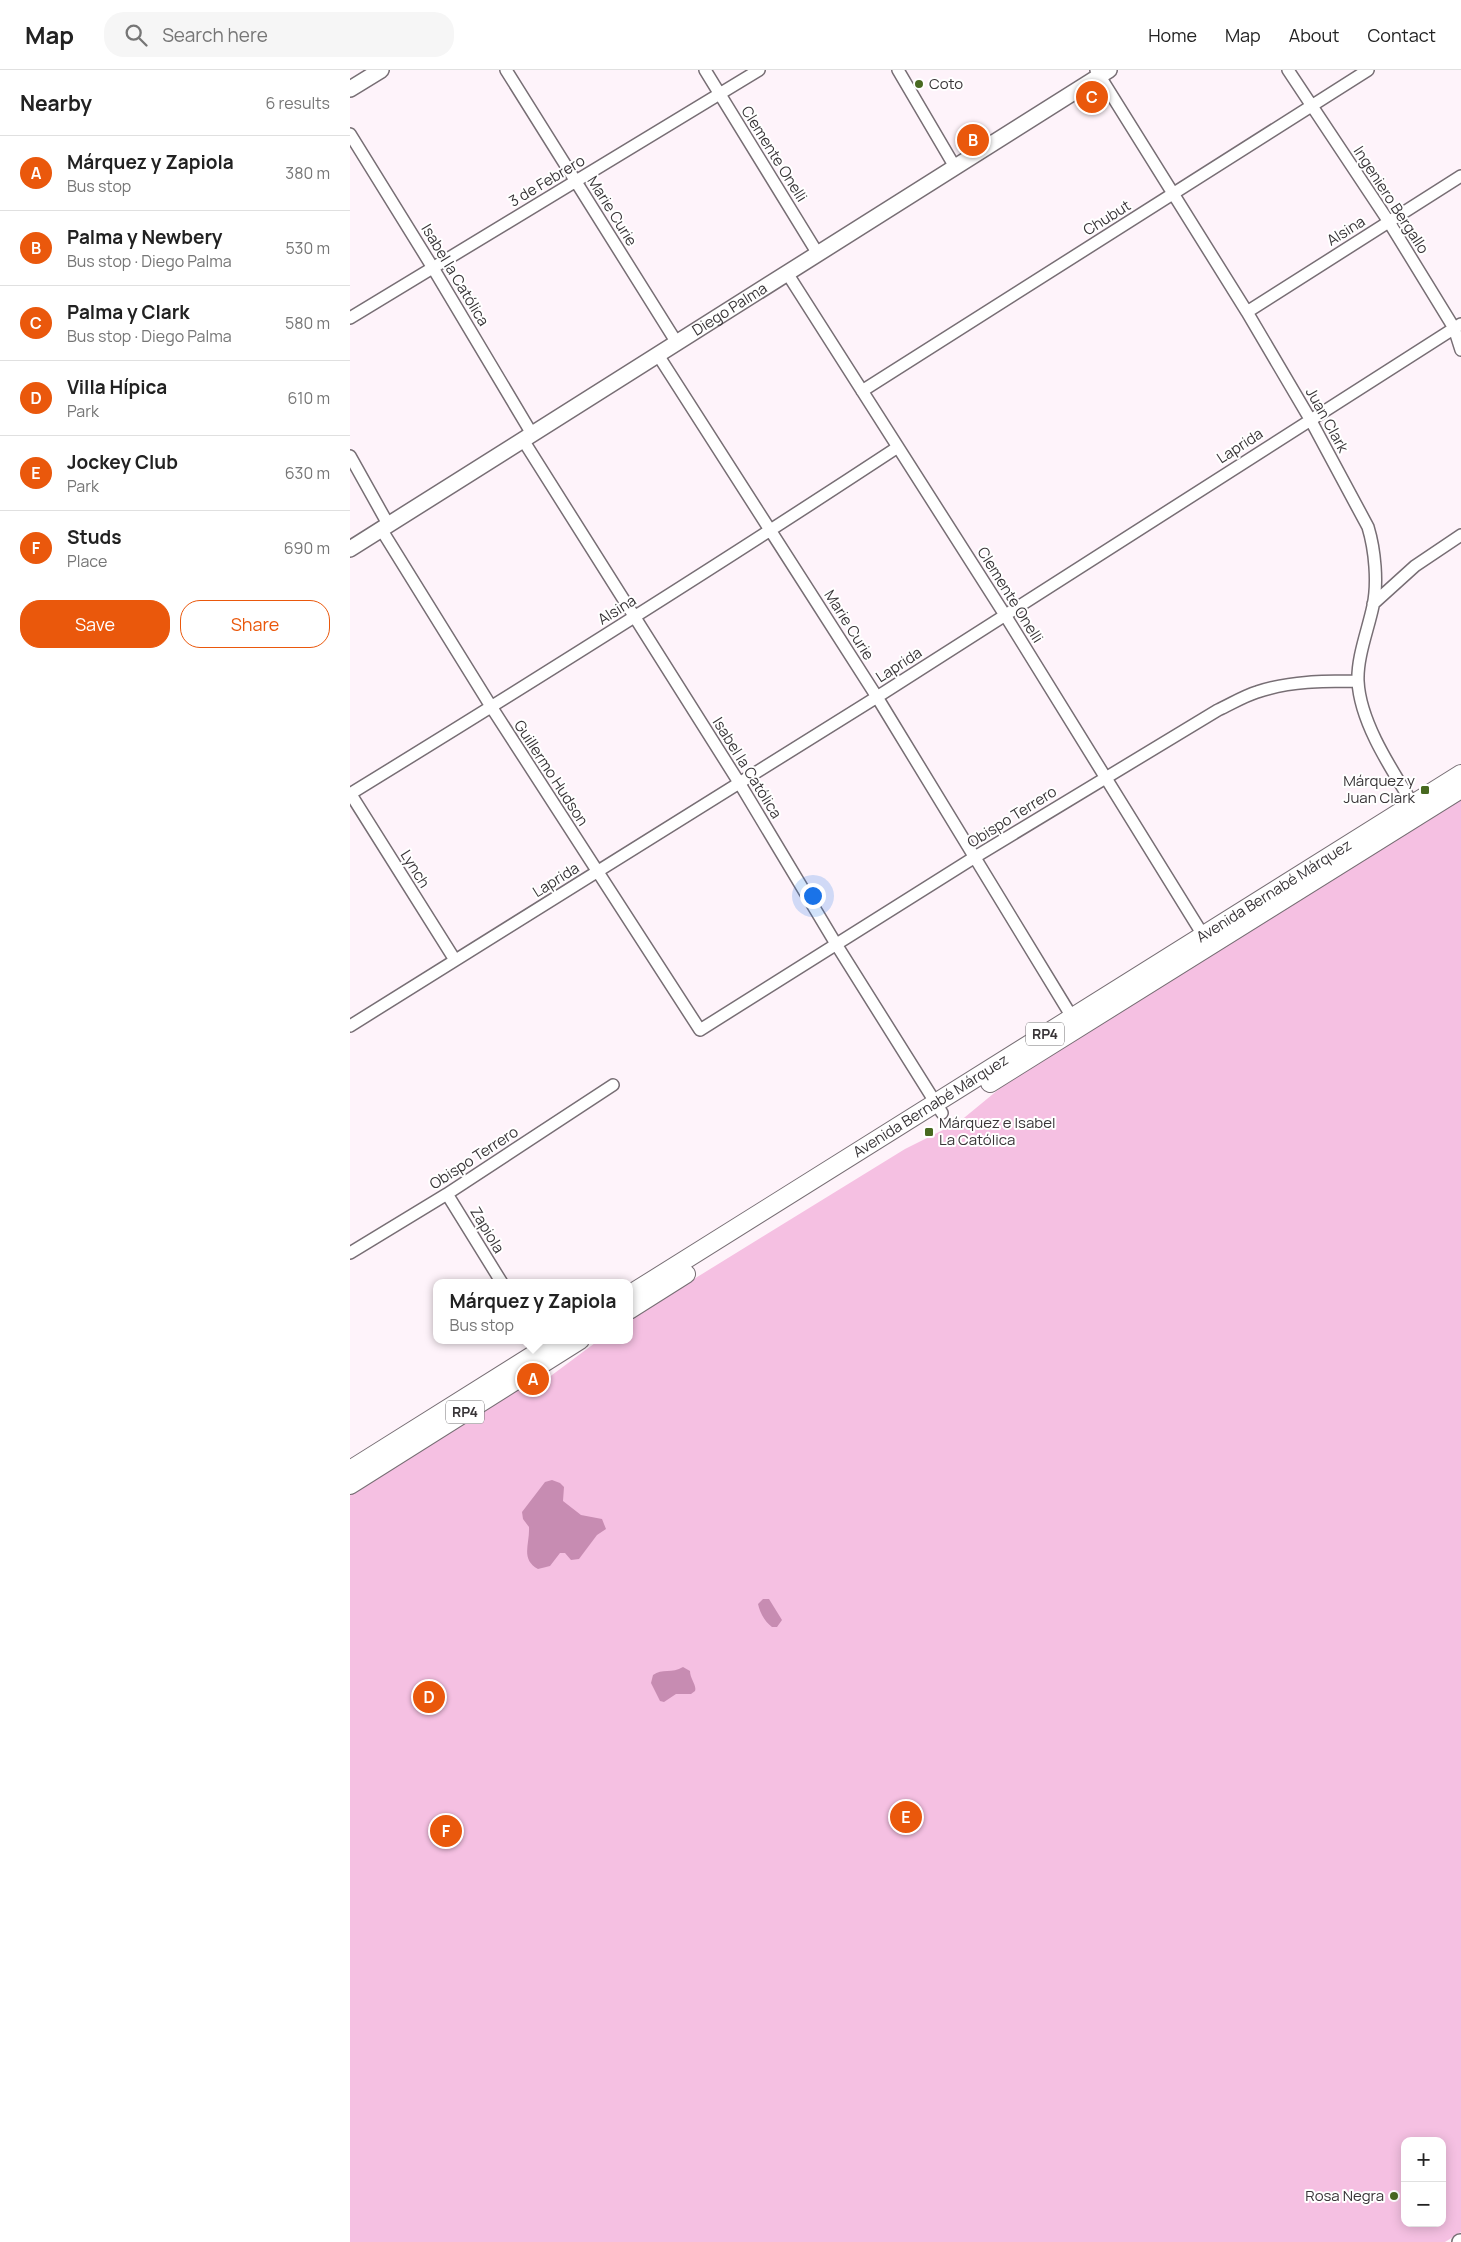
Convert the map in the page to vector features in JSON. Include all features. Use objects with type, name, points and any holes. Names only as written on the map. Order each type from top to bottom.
[{"type":"main road","points":[[350,89],[381,70]]},
{"type":"main road","name":"Diego Palma","points":[[350,549],[955,167],[1101,72]]},
{"type":"main road","name":"Avenida Bernabé Márquez","points":[[633,1293],[939,1108],[1417,809],[1461,774]]},
{"type":"main road","name":"Avenida Bernabé Márquez","points":[[633,1307],[939,1108],[1072,1017],[1203,935],[1417,809],[1461,789]]},
{"type":"main road","name":"RP4","points":[[350,1470],[546,1348],[563,1344]]},
{"type":"main road","name":"RP4","points":[[350,1485],[546,1348]]},
{"type":"street","name":"Marie Curie","points":[[506,70],[677,343]]},
{"type":"street","name":"Clemente Onelli","points":[[705,70],[818,254]]},
{"type":"street","name":"3 de Febrero","points":[[350,318],[759,70]]},
{"type":"street","points":[[898,70],[955,167]]},
{"type":"street","name":"Ingeniero Bergallo","points":[[1288,70],[1458,326],[1461,350]]},
{"type":"street","name":"Chubut","points":[[862,390],[1368,70]]},
{"type":"street","name":"Juan Clark","points":[[1101,72],[1172,194],[1247,312],[1310,419],[1368,527],[1373,545],[1373,604],[1361,656],[1358,681],[1362,704],[1370,728],[1417,809]]},
{"type":"street","name":"Isabel la Católica","points":[[350,134],[434,268],[528,437],[635,617],[939,1108]]},
{"type":"street","name":"Alsina","points":[[1247,312],[1461,176]]},
{"type":"street","name":"Clemente Onelli","points":[[786,273],[1005,615],[1203,935]]},
{"type":"street","name":"Laprida","points":[[350,1026],[740,784],[1458,326]]},
{"type":"street","name":"Marie Curie","points":[[658,355],[877,697],[1072,1017]]},
{"type":"street","name":"Alsina","points":[[350,794],[492,708],[771,531],[898,447]]},
{"type":"street","name":"Guillermo Hudson","points":[[350,456],[385,527],[492,708],[700,1030]]},
{"type":"street","points":[[1373,604],[1415,566],[1461,535]]},
{"type":"street","name":"Obispo Terrero","points":[[700,1030],[1106,776],[1218,710],[1256,692],[1284,685],[1320,680],[1358,681]]},
{"type":"street","name":"Lynch","points":[[350,794],[455,960]]},
{"type":"street","name":"Obispo Terrero","points":[[350,1253],[447,1194],[613,1085]]},
{"type":"street","name":"Zapiola","points":[[447,1194],[500,1279]]},
{"type":"shaded area","points":[[1461,784],[1461,2232],[1445,2242],[350,2242],[350,1494],[510,1393],[548,1378],[594,1344],[633,1344],[633,1317],[905,1149],[959,1122],[1010,1080],[1390,839],[1425,823],[1447,808]]},
{"type":"shaded area","points":[[552,1480],[564,1487],[563,1501],[581,1515],[602,1519],[606,1529],[597,1535],[579,1559],[571,1560],[565,1553],[560,1553],[550,1566],[538,1569],[529,1561],[527,1551],[529,1527],[523,1519],[522,1512],[545,1482]]},
{"type":"shaded area","points":[[763,1599],[769,1599],[782,1620],[777,1627],[769,1625],[761,1614],[758,1604]]},
{"type":"shaded area","points":[[683,1667],[690,1671],[695,1691],[691,1694],[676,1694],[664,1702],[660,1701],[651,1683],[653,1675]]},
{"type":"place","name":"Coto","points":[[919,84]]},
{"type":"place","name":"Palma y Clark","points":[[1092,97]]},
{"type":"place","name":"Palma y Newbery","points":[[973,140]]},
{"type":"place","name":"Márquez y Juan Clark","points":[[1425,790]]},
{"type":"place","name":"Márquez e Isabel La Católica","points":[[929,1132]]},
{"type":"place","name":"Márquez y Zapiola","points":[[533,1379]]},
{"type":"place","name":"Villa Hípica","points":[[429,1697]]},
{"type":"place","name":"Jockey Club","points":[[906,1817]]},
{"type":"place","name":"Studs","points":[[446,1831]]},
{"type":"place","name":"Rosa Negra","points":[[1394,2196]]}]
